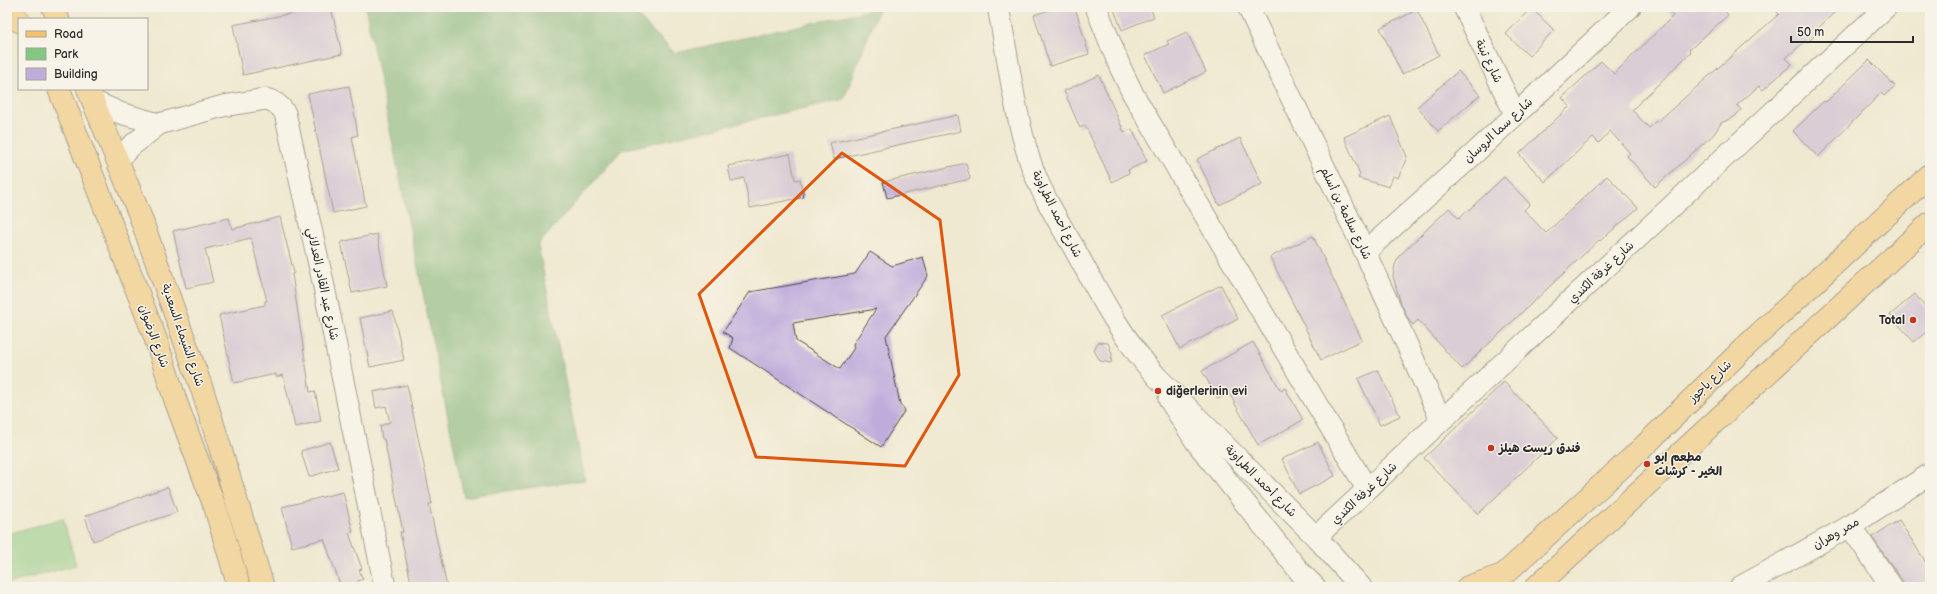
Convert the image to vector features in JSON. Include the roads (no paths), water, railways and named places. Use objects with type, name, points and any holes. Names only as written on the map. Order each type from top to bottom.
[{"type":"main road","points":[[8,7],[18,20]]},
{"type":"main road","points":[[27,7],[32,18]]},
{"type":"main road","points":[[52,7],[58,18]]},
{"type":"main road","name":"شارع الرضوان","points":[[59,90],[155,337],[176,402],[214,507],[239,587]]},
{"type":"main road","name":"شارع الشيماء السعدية","points":[[90,95],[139,213],[203,392],[263,587]]},
{"type":"main road","name":"شارع ياجوز","points":[[1495,582],[1637,453],[1744,348],[1930,174]]},
{"type":"main road","points":[[1536,587],[1930,223]]},
{"type":"main road","points":[[155,337],[180,329]]},
{"type":"main road","points":[[176,402],[203,392]]},
{"type":"main road","points":[[1468,587],[1495,582]]},
{"type":"street","name":"شارع أحمد الطراونة","points":[[998,7],[1029,159],[1043,192],[1087,272],[1117,322],[1147,366],[1157,377],[1316,537],[1362,587]]},
{"type":"street","points":[[1096,7],[1120,67],[1133,94],[1367,489]]},
{"type":"street","name":"شارع سلامة بن أسلم","points":[[1248,7],[1365,252],[1441,420]]},
{"type":"street","name":"شارع تبنة","points":[[1464,7],[1515,114]]},
{"type":"street","name":"شارع سما الروسان","points":[[1365,252],[1630,7]]},
{"type":"street","name":"شارع غرفة الكندي","points":[[1316,537],[1886,7]]},
{"type":"street","points":[[90,95],[120,113],[159,124]]},
{"type":"street","name":"شارع عبد القادر العدلاني","points":[[118,160],[130,147],[159,124],[223,106],[266,99],[281,106],[285,112],[323,282],[385,587]]},
{"type":"street","name":"شارع أحمد الطراونة","points":[[1157,377],[1197,443],[1300,572],[1315,587]]},
{"type":"street","name":"ممر وهران","points":[[1740,587],[1850,526],[1930,474]]},
{"type":"street","points":[[1850,526],[1892,587]]},
{"type":"place","name":"Total","points":[[1913,320]]},
{"type":"place","name":"diğerlerinin evi","points":[[1158,391]]},
{"type":"place","name":"فندق ريست هيلز","points":[[1491,448]]},
{"type":"place","name":"مطعم ابو الخير - كرشات","points":[[1647,464]]}]
